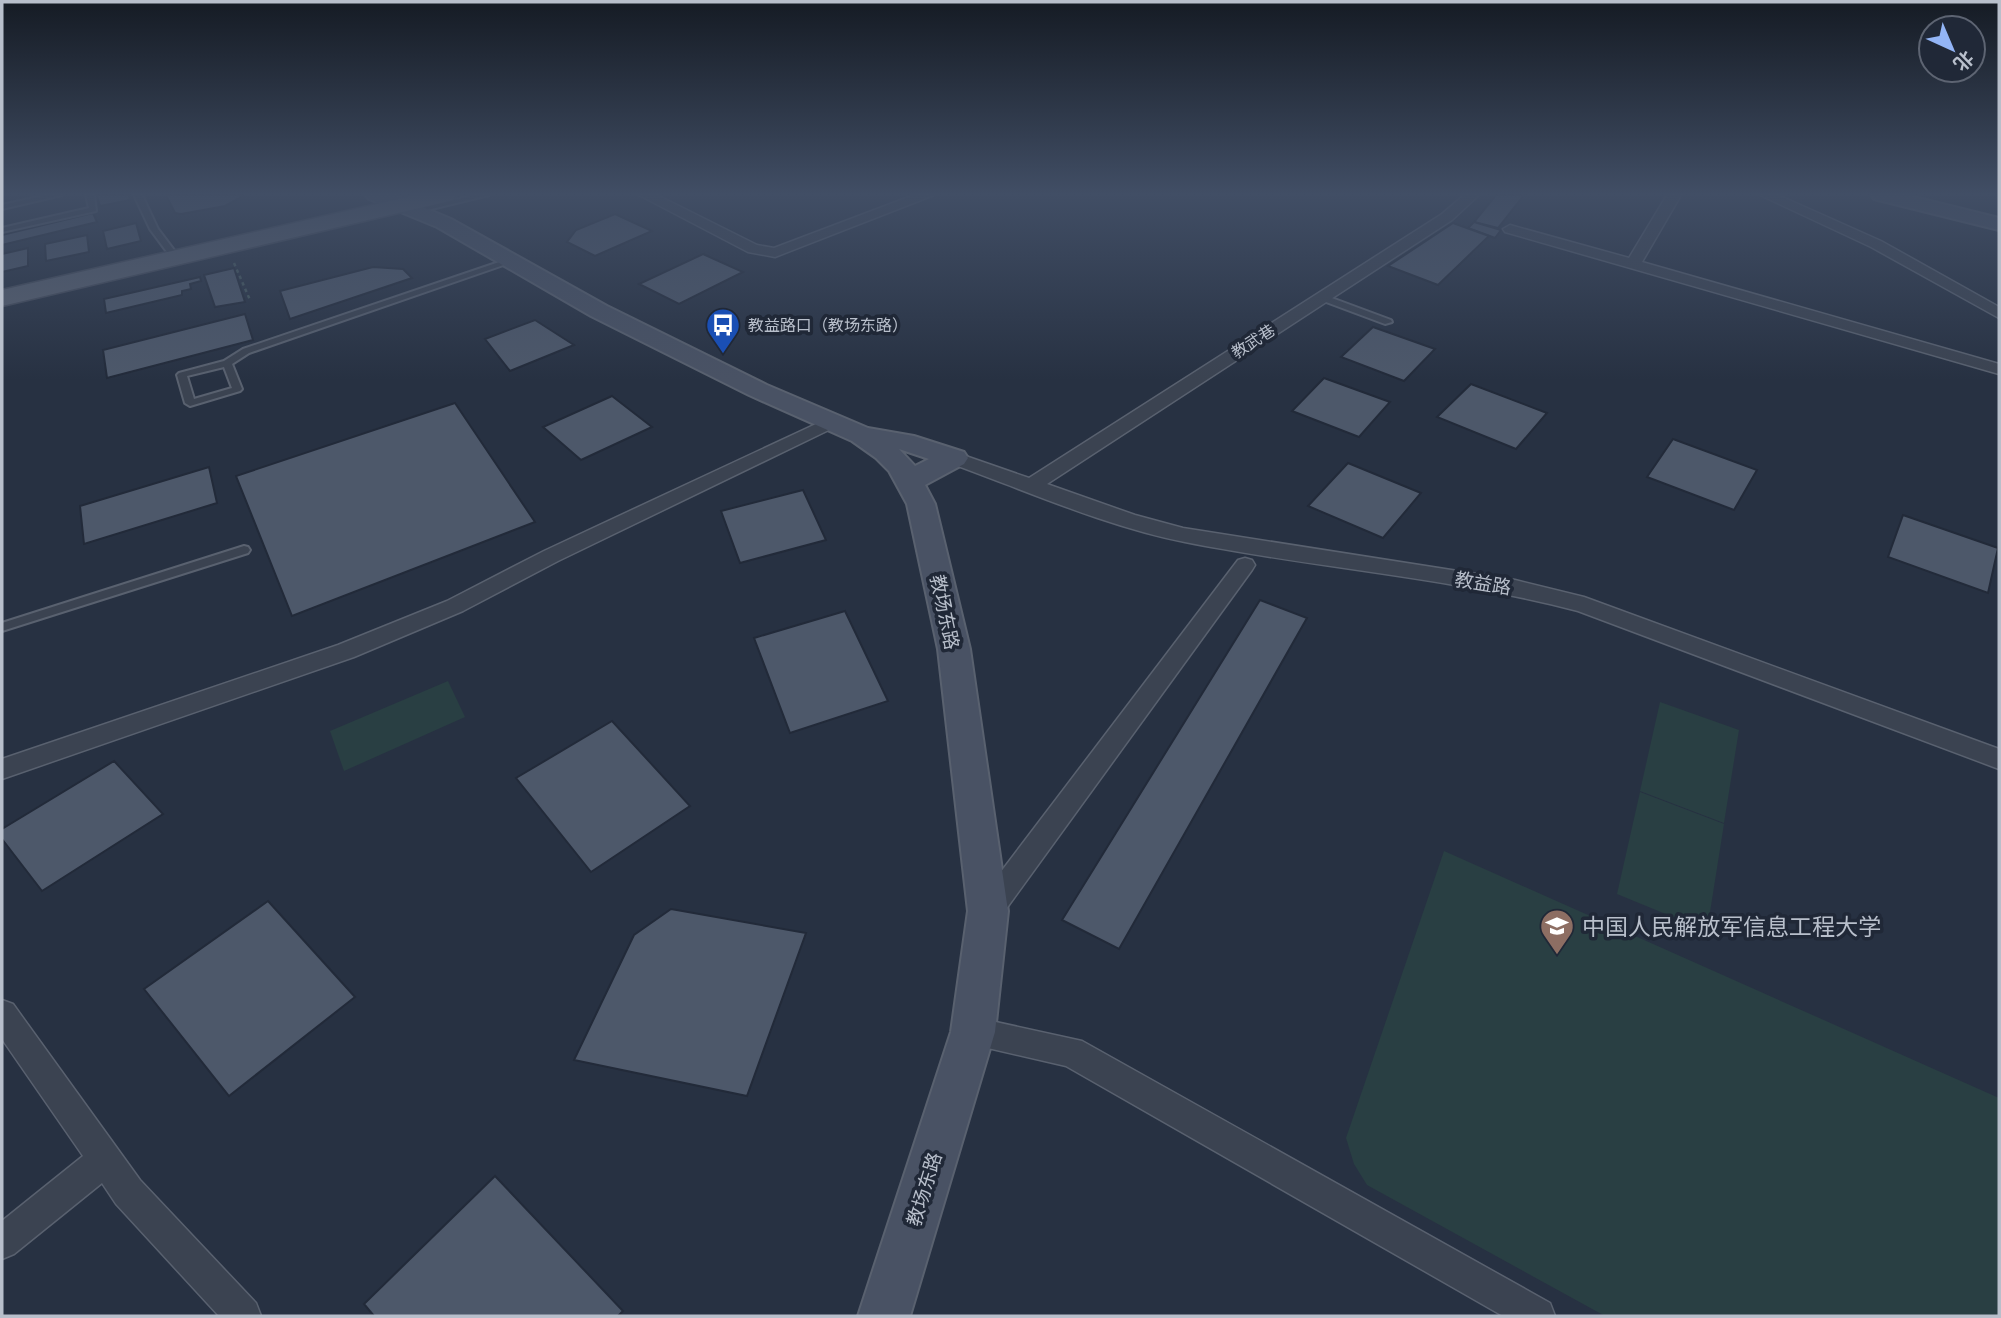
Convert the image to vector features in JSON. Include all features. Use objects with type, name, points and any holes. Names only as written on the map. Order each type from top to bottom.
[{"type":"main road","points":[[2,305],[199,257]]},
{"type":"main road","points":[[2,298],[180,261]]},
{"type":"street","name":"教场东路","points":[[502,257],[599,311],[758,390],[846,429],[886,452],[911,481],[921,504],[954,649],[988,911],[973,1032],[884,1316]]},
{"type":"street","name":"教武巷","points":[[1032,485],[1385,257]]},
{"type":"street","points":[[1610,257],[1999,369]]},
{"type":"street","points":[[1634,263],[1638,257]]},
{"type":"street","points":[[1898,257],[1999,313]]},
{"type":"street","points":[[2,769],[333,656],[456,607],[551,556],[846,429],[904,442],[954,458]]},
{"type":"street","points":[[911,481],[954,458]]},
{"type":"street","name":"教益路","points":[[954,458],[1128,520],[1183,535],[1515,587],[1584,606],[1999,759]]},
{"type":"street","points":[[988,911],[1245,565]]},
{"type":"street","points":[[2,1014],[128,1192],[243,1316]]},
{"type":"street","points":[[973,1032],[1071,1052],[1537,1316]]},
{"type":"street","points":[[2,1242],[105,1160]]},
{"type":"lane","points":[[176,257],[180,261]]},
{"type":"lane","points":[[227,363],[237,389],[190,403],[182,375],[227,363],[246,351],[511,261]]},
{"type":"lane","points":[[1321,297],[1388,322]]},
{"type":"lane","points":[[2,626],[244,550]]},
{"type":"path","points":[[180,261],[236,263],[250,300]]},
{"type":"green space","points":[[448,681],[465,717],[344,771],[330,731]]},
{"type":"green space","points":[[1660,702],[1739,730],[1724,823],[1640,791]]},
{"type":"green space","points":[[1640,792],[1724,824],[1707,931],[1617,894]]},
{"type":"green space","points":[[1444,851],[1999,1098],[1999,1316],[1605,1316],[1367,1185],[1354,1164],[1346,1138]]},
{"type":"building","points":[[2,257],[28,257],[28,266],[2,272]]},
{"type":"building","points":[[46,257],[67,257],[46,261]]},
{"type":"building","points":[[698,257],[709,257],[743,272],[679,304],[639,284]]},
{"type":"building","points":[[1402,257],[1468,257],[1438,285],[1388,266]]},
{"type":"building","points":[[373,267],[403,269],[412,278],[290,319],[280,291]]},
{"type":"building","points":[[234,268],[245,302],[215,307],[204,275]]},
{"type":"building","points":[[200,277],[201,281],[190,284],[191,289],[182,291],[182,295],[106,313],[104,299]]},
{"type":"building","points":[[245,314],[253,340],[107,378],[103,350]]},
{"type":"building","points":[[535,320],[574,345],[510,371],[485,339]]},
{"type":"building","points":[[1373,327],[1435,349],[1404,381],[1341,357]]},
{"type":"building","points":[[1324,378],[1390,402],[1359,437],[1292,411]]},
{"type":"building","points":[[1471,384],[1547,413],[1516,449],[1437,417]]},
{"type":"building","points":[[612,396],[652,427],[581,460],[543,427]]},
{"type":"building","points":[[455,403],[535,522],[292,616],[236,476]]},
{"type":"building","points":[[1673,439],[1757,470],[1734,510],[1647,477]]},
{"type":"building","points":[[1348,463],[1421,493],[1383,538],[1308,506]]},
{"type":"building","points":[[209,467],[217,503],[84,544],[80,506]]},
{"type":"building","points":[[803,490],[826,540],[740,563],[721,511]]},
{"type":"building","points":[[1903,515],[1998,548],[1988,593],[1888,557]]},
{"type":"building","points":[[1260,600],[1307,618],[1119,949],[1062,920]]},
{"type":"building","points":[[845,611],[888,701],[790,733],[754,638]]},
{"type":"building","points":[[612,721],[690,806],[591,872],[516,778]]},
{"type":"building","points":[[114,761],[163,814],[42,891],[2,839],[2,829]]},
{"type":"building","points":[[268,901],[355,997],[229,1096],[144,989]]},
{"type":"building","points":[[671,909],[806,933],[747,1096],[574,1060],[634,935]]},
{"type":"building","points":[[495,1176],[623,1311],[618,1316],[374,1316],[364,1304]]},
{"type":"place","name":"教益路口（教场东路）","points":[[723,355]]},
{"type":"place","name":"中国人民解放军信息工程大学","points":[[1557,956]]}]
